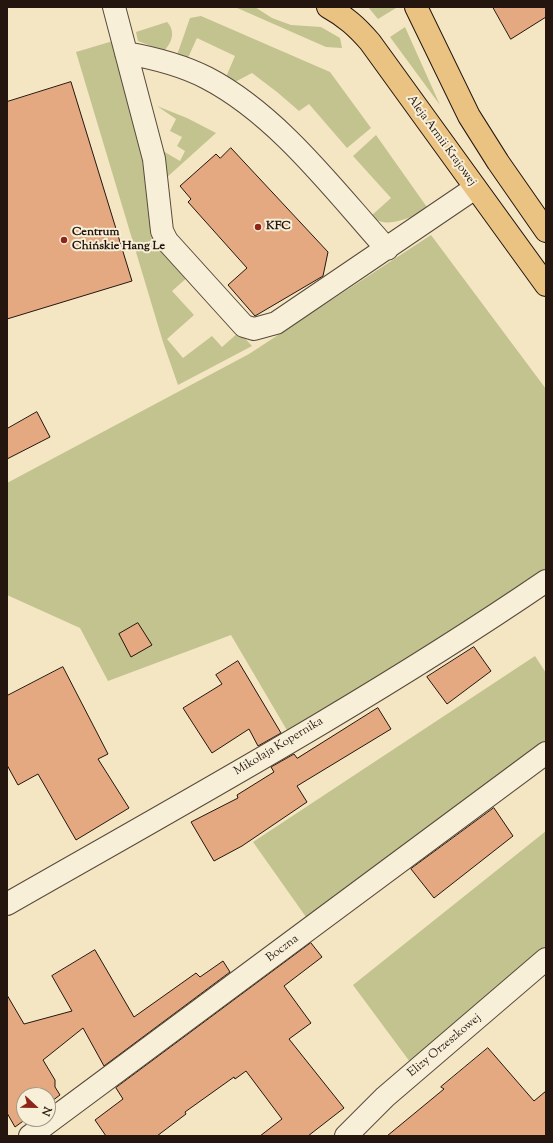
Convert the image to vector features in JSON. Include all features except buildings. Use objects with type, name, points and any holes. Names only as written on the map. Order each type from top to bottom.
[{"type":"main road","name":"Aleja Armii Krajowej","points":[[328,7],[351,21],[370,42],[546,285]]},
{"type":"main road","points":[[416,7],[470,116],[498,162],[546,230]]},
{"type":"street","points":[[114,7],[154,159],[162,232],[167,241],[244,326],[254,329],[276,323],[475,188]]},
{"type":"street","points":[[126,53],[152,58],[182,67],[207,78],[252,107],[285,135],[387,249]]},
{"type":"street","name":"Mikołaja Kopernika","points":[[7,904],[266,756],[481,626],[546,581]]},
{"type":"street","name":"Boczna","points":[[30,1136],[541,757]]},
{"type":"street","name":"Elizy Orzeszkowej","points":[[346,1136],[385,1097],[546,959]]},
{"type":"green space","points":[[235,7],[255,7],[272,18],[291,25],[321,27],[340,38],[342,48],[326,47]]},
{"type":"green space","points":[[368,7],[396,7],[396,8],[378,19]]},
{"type":"green space","points":[[201,16],[330,72],[371,128],[347,148],[309,104],[299,111],[252,73],[235,82],[226,77],[235,56],[197,38],[187,60],[177,55],[190,18]]},
{"type":"green space","points":[[167,22],[171,29],[172,37],[164,51],[138,41],[136,32]]},
{"type":"green space","points":[[405,27],[440,105],[390,37]]},
{"type":"green space","points":[[113,41],[147,169],[189,276],[172,291],[194,315],[167,339],[183,358],[212,336],[222,347],[239,332],[252,346],[178,385],[163,342],[76,52]]},
{"type":"green space","points":[[157,106],[187,118],[216,133],[165,179],[158,148],[180,161],[185,151],[177,146],[182,137],[170,131],[176,119]]},
{"type":"green space","points":[[376,135],[429,210],[399,221],[392,222],[377,220],[371,216],[391,198],[353,156]]},
{"type":"green space","points":[[431,235],[546,389],[546,571],[288,732],[231,635],[108,681],[80,628],[7,595],[7,483],[249,354]]},
{"type":"green space","points":[[535,656],[546,673],[546,742],[306,917],[253,842]]},
{"type":"green space","points":[[546,831],[546,947],[410,1062],[353,985]]},
{"type":"place","name":"KFC","points":[[258,227]]},
{"type":"place","name":"Centrum Chińskie Hang Le","points":[[64,240]]}]
